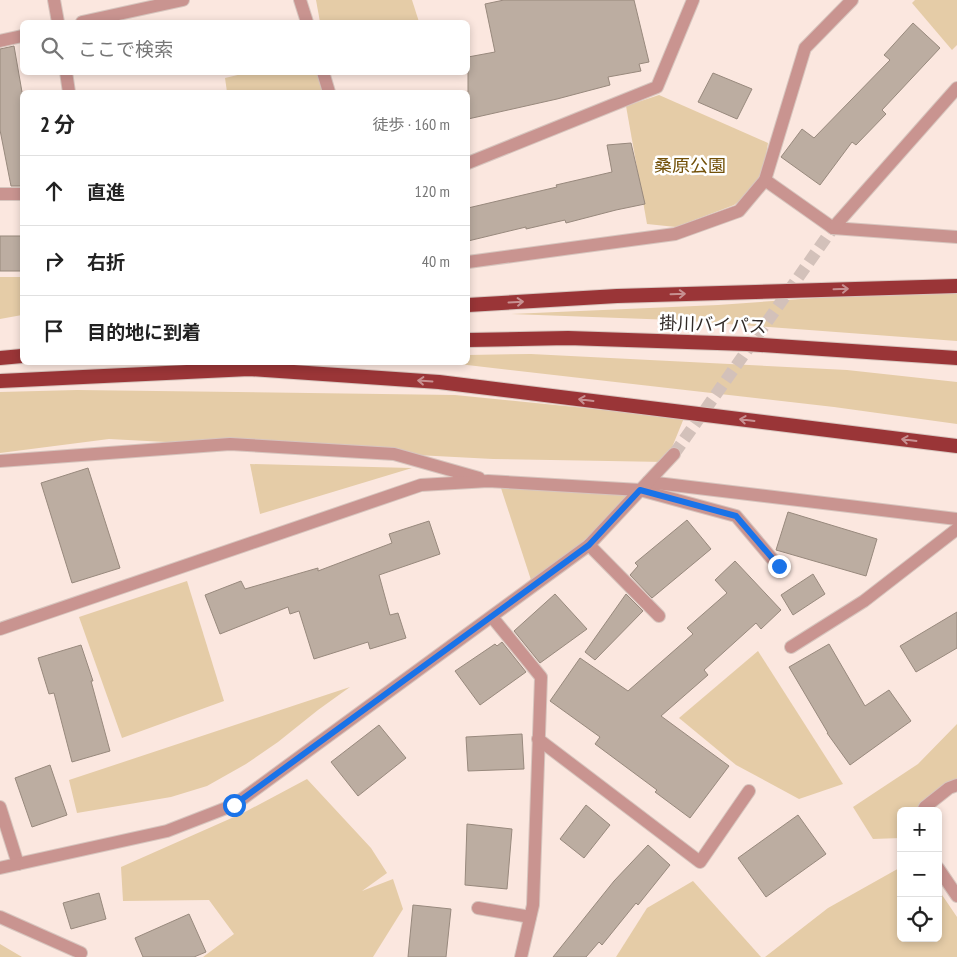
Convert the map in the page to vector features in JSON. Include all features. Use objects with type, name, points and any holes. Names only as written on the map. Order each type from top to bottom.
[{"type":"highway","points":[[470,305],[617,296],[957,286]]},
{"type":"highway","name":"掛川バイパス","points":[[470,340],[568,338],[747,344],[957,358]]},
{"type":"highway","points":[[0,358],[20,356]]},
{"type":"highway","points":[[0,381],[249,369],[439,382],[957,446]]},
{"type":"street","points":[[54,0],[58,20]]},
{"type":"street","points":[[91,20],[183,0]]},
{"type":"street","points":[[300,0],[306,20]]},
{"type":"street","points":[[470,162],[657,87],[693,0]]},
{"type":"street","points":[[470,262],[675,234],[739,211],[765,180],[805,48],[852,0]]},
{"type":"street","points":[[0,41],[20,36]]},
{"type":"street","points":[[66,75],[69,90]]},
{"type":"street","points":[[324,75],[328,90]]},
{"type":"street","points":[[833,228],[957,88]]},
{"type":"street","points":[[765,180],[833,228],[957,237]]},
{"type":"street","points":[[0,194],[20,194]]},
{"type":"street","points":[[0,461],[230,444],[394,454],[488,481]]},
{"type":"street","points":[[0,868],[167,831],[234,805],[589,545],[674,454]]},
{"type":"street","points":[[0,629],[422,485],[488,481],[644,486],[957,519]]},
{"type":"street","points":[[644,486],[736,516],[779,566]]},
{"type":"street","points":[[791,647],[864,601],[957,529]]},
{"type":"street","points":[[589,545],[659,616]]},
{"type":"street","points":[[492,617],[541,677],[532,905],[520,957]]},
{"type":"street","points":[[538,739],[700,862],[749,791]]},
{"type":"street","points":[[925,807],[949,788],[957,785]]},
{"type":"street","points":[[0,808],[18,864]]},
{"type":"street","points":[[942,874],[957,896]]},
{"type":"street","points":[[478,908],[530,917]]},
{"type":"street","points":[[0,916],[82,953]]},
{"type":"green space","points":[[316,0],[412,0],[418,20],[320,20]]},
{"type":"green space","points":[[915,0],[957,0],[957,45],[952,50],[912,3]]},
{"type":"green space","points":[[238,75],[324,75],[328,90],[227,90],[225,78]]},
{"type":"green space","name":"桑原公園","points":[[659,95],[768,143],[761,184],[734,205],[676,227],[647,224],[626,106]]},
{"type":"green space","points":[[0,277],[20,277],[20,315],[0,319]]},
{"type":"green space","points":[[957,288],[957,341],[674,320],[511,314],[718,305]]},
{"type":"green space","points":[[531,354],[847,370],[957,382],[957,424],[834,407],[467,365],[470,365],[470,355]]},
{"type":"green space","points":[[77,390],[455,395],[684,418],[666,462],[493,459],[109,439],[0,453],[0,392]]},
{"type":"green space","points":[[250,464],[412,468],[260,514]]},
{"type":"green space","points":[[499,482],[640,490],[533,586]]},
{"type":"green space","points":[[187,581],[224,701],[122,738],[79,617]]},
{"type":"green space","points":[[758,651],[843,784],[799,799],[736,765],[679,718]]},
{"type":"green space","points":[[350,687],[278,742],[246,764],[207,786],[171,797],[77,813],[69,780]]},
{"type":"green space","points":[[957,724],[957,785],[928,807],[897,807],[897,838],[873,839],[853,807],[918,764]]},
{"type":"green space","points":[[307,779],[371,848],[387,873],[362,891],[393,879],[403,909],[373,957],[203,957],[234,934],[209,900],[123,901],[121,867],[243,813]]},
{"type":"green space","points":[[897,869],[897,942],[942,942],[942,895],[957,917],[957,957],[765,957],[828,908]]},
{"type":"green space","points":[[693,881],[761,957],[616,957],[647,908]]},
{"type":"green space","points":[[0,944],[22,957],[0,957]]},
{"type":"building","points":[[504,0],[634,0],[649,62],[639,64],[641,71],[608,77],[610,85],[470,119],[468,75],[470,75],[470,57],[495,52],[485,4]]},
{"type":"building","points":[[913,23],[940,48],[882,110],[886,114],[856,145],[852,142],[820,185],[781,157],[802,129],[814,138],[890,60],[884,55]]},
{"type":"building","points":[[14,46],[22,90],[20,90],[20,186],[11,186],[0,130],[0,49]]},
{"type":"building","points":[[713,73],[752,89],[737,119],[698,102]]},
{"type":"building","points":[[631,143],[645,204],[566,223],[565,220],[526,229],[526,227],[470,241],[470,208],[612,172],[607,145]]},
{"type":"building","points":[[0,236],[20,236],[20,271],[0,271]]},
{"type":"building","points":[[88,468],[120,568],[72,583],[41,483]]},
{"type":"building","points":[[788,512],[877,539],[866,576],[776,550]]},
{"type":"building","points":[[687,520],[711,549],[652,598],[630,575],[638,566],[635,563]]},
{"type":"building","points":[[429,521],[440,554],[379,575],[390,615],[398,613],[406,638],[370,649],[368,642],[314,659],[299,611],[290,614],[288,607],[220,634],[205,595],[241,581],[245,589],[318,568],[318,571],[392,543],[389,534]]},
{"type":"building","points":[[735,561],[781,610],[761,629],[756,623],[704,670],[708,675],[661,716],[729,766],[690,818],[655,792],[657,790],[595,744],[600,737],[550,701],[580,658],[628,691],[693,634],[687,628],[727,593],[715,580]]},
{"type":"building","points":[[813,574],[825,594],[793,615],[781,595]]},
{"type":"building","points":[[555,594],[587,629],[540,663],[514,631]]},
{"type":"building","points":[[626,594],[643,611],[595,660],[585,652]]},
{"type":"building","points":[[957,612],[957,648],[916,672],[900,646]]},
{"type":"building","points":[[502,642],[526,672],[480,705],[455,671],[495,644],[497,646]]},
{"type":"building","points":[[829,644],[865,706],[889,690],[911,721],[850,765],[827,733],[789,667]]},
{"type":"building","points":[[81,645],[93,681],[91,681],[110,751],[72,762],[54,693],[49,694],[38,658]]},
{"type":"building","points":[[379,725],[406,758],[358,796],[331,762]]},
{"type":"building","points":[[522,734],[524,769],[468,771],[466,737]]},
{"type":"building","points":[[50,765],[67,815],[32,827],[15,778]]},
{"type":"building","points":[[586,805],[610,825],[584,858],[560,839]]},
{"type":"building","points":[[798,815],[826,854],[766,897],[738,858]]},
{"type":"building","points":[[467,824],[512,829],[507,889],[465,885]]},
{"type":"building","points":[[648,845],[670,865],[638,905],[636,903],[602,945],[599,942],[586,957],[553,957],[614,881]]},
{"type":"building","points":[[99,893],[106,919],[71,929],[63,903]]},
{"type":"building","points":[[413,905],[451,909],[446,957],[408,957]]},
{"type":"building","points":[[189,914],[206,952],[194,957],[143,957],[135,938]]},
{"type":"tunnel","points":[[674,454],[833,228]]},
{"type":"route","points":[[234,805],[589,545],[640,490],[736,516],[779,566]]}]
